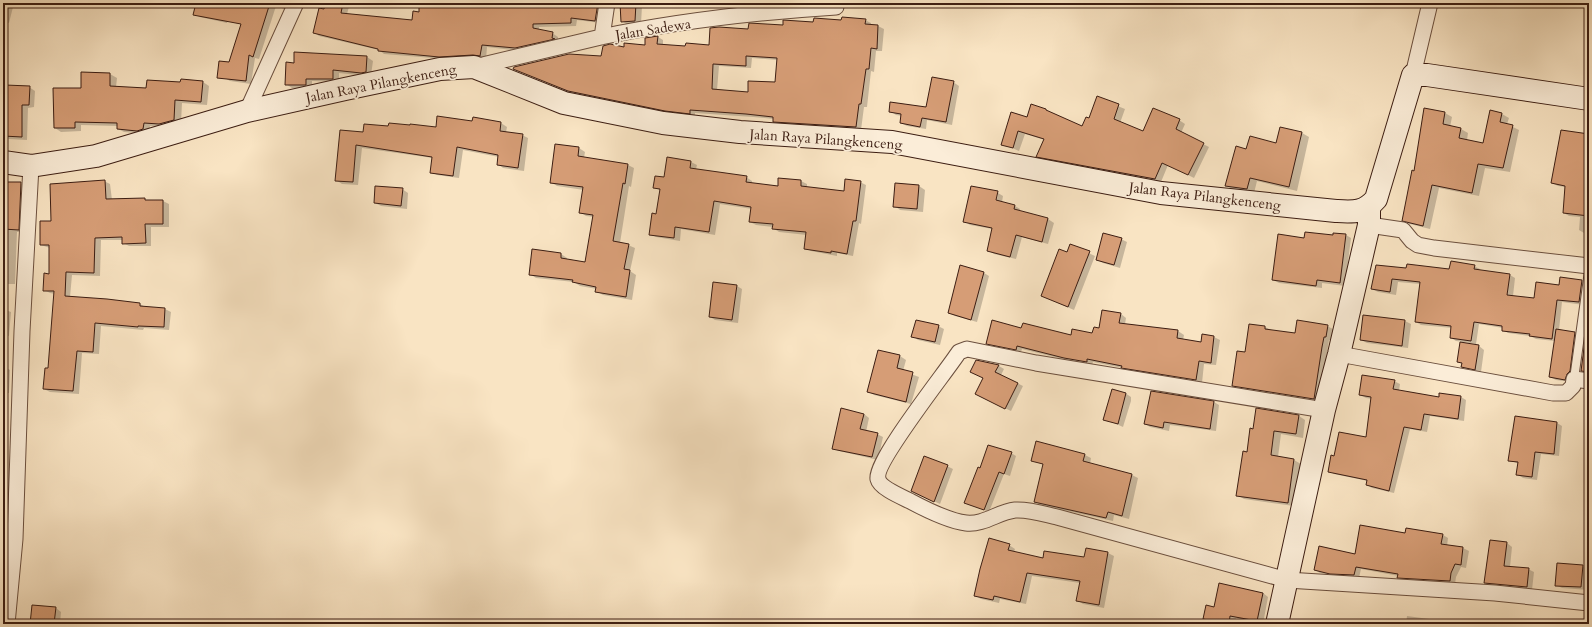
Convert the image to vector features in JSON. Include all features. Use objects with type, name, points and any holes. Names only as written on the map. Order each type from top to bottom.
[{"type":"main road","name":"Jalan Raya Pilangkenceng","points":[[3,162],[31,166],[96,156],[247,111],[440,69],[474,67],[564,103],[663,124],[740,132],[892,142],[1161,193],[1356,212],[1369,216]]},
{"type":"main road","points":[[1277,624],[1324,410],[1339,354],[1369,216],[1376,199],[1413,75],[1427,75],[1589,99]]},
{"type":"street","points":[[247,111],[296,3]]},
{"type":"street","points":[[602,37],[607,3]]},
{"type":"street","points":[[1413,75],[1430,3]]},
{"type":"street","name":"Jalan Sadewa","points":[[474,67],[602,37],[684,23],[790,10],[836,7]]},
{"type":"street","points":[[7,624],[15,539],[22,331],[31,166]]},
{"type":"street","points":[[1369,216],[1403,230],[1412,241],[1418,245],[1589,266]]},
{"type":"street","points":[[1324,410],[1036,363],[967,349],[959,352],[902,431],[884,459],[878,478],[881,484],[889,490],[932,512],[966,523],[981,522],[1000,514],[1016,510],[1031,511],[1287,580],[1495,593],[1589,603]]},
{"type":"street","points":[[1339,354],[1553,393],[1566,393],[1582,380]]},
{"type":"lane","points":[[1582,380],[1589,271]]},
{"type":"building","points":[[196,3],[270,3],[253,57],[249,55],[246,81],[217,78],[219,61],[229,62],[241,24],[193,15]]},
{"type":"building","points":[[325,3],[343,3],[341,13],[412,20],[413,11],[419,12],[419,3],[598,3],[595,21],[571,18],[571,23],[533,24],[533,28],[553,32],[552,38],[555,39],[515,48],[482,45],[480,56],[439,57],[378,51],[378,49],[313,33],[319,8],[324,9]]},
{"type":"building","points":[[620,3],[636,3],[635,21],[621,22]]},
{"type":"building","points":[[842,17],[866,19],[865,24],[878,25],[877,49],[871,48],[869,69],[866,69],[856,127],[773,122],[773,117],[746,114],[690,110],[690,114],[665,111],[568,91],[513,69],[514,67],[569,54],[601,56],[603,46],[610,44],[624,47],[624,43],[645,45],[645,38],[658,36],[657,44],[685,46],[686,43],[709,45],[710,28],[719,27],[748,29],[749,23],[783,25],[783,20],[813,22],[814,18],[841,20]],"holes":[[[746,56],[777,58],[775,82],[748,81],[748,92],[712,89],[713,64],[746,66]]]},
{"type":"building","points":[[294,52],[367,56],[366,72],[361,73],[333,70],[333,79],[306,79],[306,85],[285,85],[286,62],[294,63]]},
{"type":"building","points":[[81,72],[110,73],[110,86],[146,88],[147,80],[180,82],[181,79],[203,81],[201,102],[175,100],[174,120],[159,124],[144,123],[143,129],[137,131],[117,129],[117,123],[75,122],[75,128],[54,128],[53,88],[81,88]]},
{"type":"building","points":[[932,77],[954,81],[946,122],[922,118],[920,127],[900,123],[901,114],[889,112],[890,102],[926,107]]},
{"type":"building","points":[[5,85],[30,86],[29,105],[22,105],[22,137],[3,136]]},
{"type":"building","points":[[1097,96],[1119,104],[1114,119],[1143,131],[1153,108],[1180,119],[1176,129],[1204,143],[1188,175],[1162,163],[1155,179],[1036,157],[1044,139],[1018,131],[1013,148],[1001,145],[1011,112],[1027,117],[1031,104],[1046,109],[1082,126],[1086,117],[1089,118]]},
{"type":"building","points":[[1424,108],[1445,112],[1443,124],[1461,128],[1459,138],[1483,143],[1490,110],[1502,113],[1500,122],[1513,125],[1503,168],[1478,164],[1472,193],[1432,185],[1423,226],[1402,221],[1412,170],[1414,171]]},
{"type":"building","points":[[437,116],[472,121],[473,117],[501,122],[500,131],[523,134],[518,168],[497,165],[498,155],[457,147],[453,176],[430,173],[432,157],[356,145],[353,182],[335,181],[340,130],[363,132],[364,124],[388,126],[389,123],[436,127]]},
{"type":"building","points":[[1280,127],[1302,132],[1289,187],[1250,178],[1247,189],[1225,186],[1236,146],[1246,149],[1250,136],[1276,143]]},
{"type":"building","points":[[1561,130],[1589,134],[1589,216],[1563,213],[1565,186],[1551,183]]},
{"type":"building","points":[[555,144],[579,147],[578,156],[628,164],[625,184],[623,183],[613,241],[629,244],[624,269],[630,270],[626,297],[595,292],[596,287],[572,282],[573,280],[529,275],[532,249],[561,253],[561,258],[585,262],[593,215],[579,213],[583,187],[550,183]]},
{"type":"building","points":[[667,157],[691,161],[690,168],[747,176],[746,182],[778,186],[778,178],[801,180],[801,186],[844,191],[845,179],[861,181],[856,221],[853,221],[847,254],[804,249],[806,232],[772,229],[773,224],[749,222],[751,207],[714,201],[709,232],[675,227],[674,238],[649,235],[652,213],[656,214],[660,189],[653,188],[655,176],[664,177]]},
{"type":"building","points":[[105,180],[106,199],[145,198],[145,200],[163,200],[163,224],[145,224],[146,243],[122,244],[122,237],[95,238],[94,273],[66,272],[65,296],[107,299],[140,303],[140,306],[165,308],[164,327],[138,327],[95,323],[93,352],[77,351],[73,391],[43,389],[45,368],[48,368],[54,291],[43,291],[44,273],[49,274],[49,245],[40,245],[40,221],[51,221],[50,184]]},
{"type":"building","points":[[3,182],[21,182],[19,230],[3,229]]},
{"type":"building","points":[[895,183],[919,185],[917,209],[893,207]]},
{"type":"building","points":[[375,186],[403,188],[401,206],[374,203]]},
{"type":"building","points":[[971,186],[998,191],[996,200],[1015,205],[1014,209],[1048,218],[1042,242],[1016,235],[1010,257],[987,251],[992,228],[963,222]]},
{"type":"building","points":[[1305,232],[1333,235],[1333,233],[1346,234],[1340,283],[1317,280],[1316,286],[1272,280],[1278,234],[1304,238]]},
{"type":"building","points":[[1103,233],[1122,238],[1114,265],[1096,260]]},
{"type":"building","points":[[1070,244],[1090,251],[1068,307],[1041,296],[1059,249],[1067,252]]},
{"type":"building","points":[[1451,261],[1475,265],[1474,269],[1510,274],[1507,295],[1534,298],[1536,282],[1559,285],[1560,277],[1582,280],[1579,302],[1557,300],[1552,339],[1529,336],[1530,334],[1502,331],[1502,326],[1474,322],[1471,341],[1450,338],[1451,326],[1415,322],[1420,282],[1392,279],[1390,292],[1371,289],[1376,265],[1406,268],[1407,264],[1449,269]]},
{"type":"building","points":[[960,265],[984,272],[971,320],[948,313]]},
{"type":"building","points":[[713,282],[737,285],[732,320],[709,317]]},
{"type":"building","points":[[1102,310],[1121,313],[1119,323],[1178,330],[1177,338],[1201,342],[1202,334],[1214,336],[1211,363],[1199,361],[1196,380],[1121,368],[1122,366],[1087,359],[1087,362],[1064,358],[1017,346],[1016,350],[986,344],[992,320],[1021,328],[1023,323],[1071,335],[1072,329],[1092,333],[1094,327],[1099,328]]},
{"type":"building","points":[[1363,315],[1405,320],[1402,346],[1360,340]]},
{"type":"building","points":[[916,320],[939,325],[935,342],[911,337]]},
{"type":"building","points":[[1297,320],[1328,325],[1326,337],[1324,337],[1322,347],[1314,399],[1232,386],[1237,351],[1245,352],[1249,324],[1265,326],[1265,329],[1295,333]]},
{"type":"building","points":[[1556,329],[1575,332],[1570,371],[1565,380],[1549,377]]},
{"type":"building","points":[[1586,333],[1589,334],[1589,372],[1581,371]]},
{"type":"building","points":[[1460,342],[1479,345],[1475,370],[1461,367],[1462,363],[1457,362]]},
{"type":"building","points":[[878,350],[900,355],[897,368],[913,372],[906,402],[867,392]]},
{"type":"building","points":[[976,360],[999,365],[995,372],[1018,383],[1005,409],[975,394],[983,378],[970,372]]},
{"type":"building","points":[[1362,375],[1395,380],[1393,389],[1439,397],[1439,393],[1461,396],[1458,419],[1424,414],[1421,430],[1404,427],[1389,491],[1366,485],[1367,480],[1328,472],[1331,455],[1334,456],[1339,432],[1366,437],[1371,397],[1359,395]]},
{"type":"building","points":[[1112,389],[1126,393],[1118,424],[1103,420]]},
{"type":"building","points":[[1151,391],[1214,401],[1210,429],[1164,422],[1163,428],[1144,424]]},
{"type":"building","points":[[841,408],[864,414],[860,429],[878,433],[872,457],[832,449]]},
{"type":"building","points":[[1256,408],[1299,415],[1296,434],[1274,431],[1271,455],[1294,459],[1288,503],[1236,496],[1243,451],[1247,452],[1250,428],[1253,429]]},
{"type":"building","points":[[1515,416],[1557,422],[1554,454],[1535,452],[1532,477],[1516,475],[1518,462],[1508,461]]},
{"type":"building","points":[[1036,441],[1085,454],[1083,461],[1132,474],[1122,516],[1108,512],[1106,518],[1034,502],[1043,464],[1031,461]]},
{"type":"building","points":[[988,445],[1012,452],[1004,474],[999,472],[984,510],[964,503],[978,467],[980,468]]},
{"type":"building","points":[[924,456],[948,465],[934,502],[911,491]]},
{"type":"building","points":[[1360,525],[1405,533],[1406,528],[1443,534],[1441,544],[1463,547],[1461,565],[1455,564],[1451,573],[1450,581],[1397,578],[1398,574],[1356,567],[1354,575],[1330,574],[1314,570],[1319,546],[1355,554]]},
{"type":"building","points":[[989,538],[1010,544],[1008,550],[1043,558],[1044,551],[1084,557],[1086,548],[1108,552],[1099,605],[1076,601],[1080,581],[1027,573],[1020,602],[994,596],[993,600],[974,596]]},
{"type":"building","points":[[1490,540],[1507,542],[1504,566],[1529,568],[1527,587],[1484,583]]},
{"type":"building","points":[[1557,563],[1583,565],[1581,587],[1555,586]]},
{"type":"building","points":[[1219,583],[1263,593],[1257,621],[1230,616],[1229,624],[1203,619],[1206,605],[1214,607]]},
{"type":"building","points":[[32,605],[56,607],[54,624],[30,624]]}]
